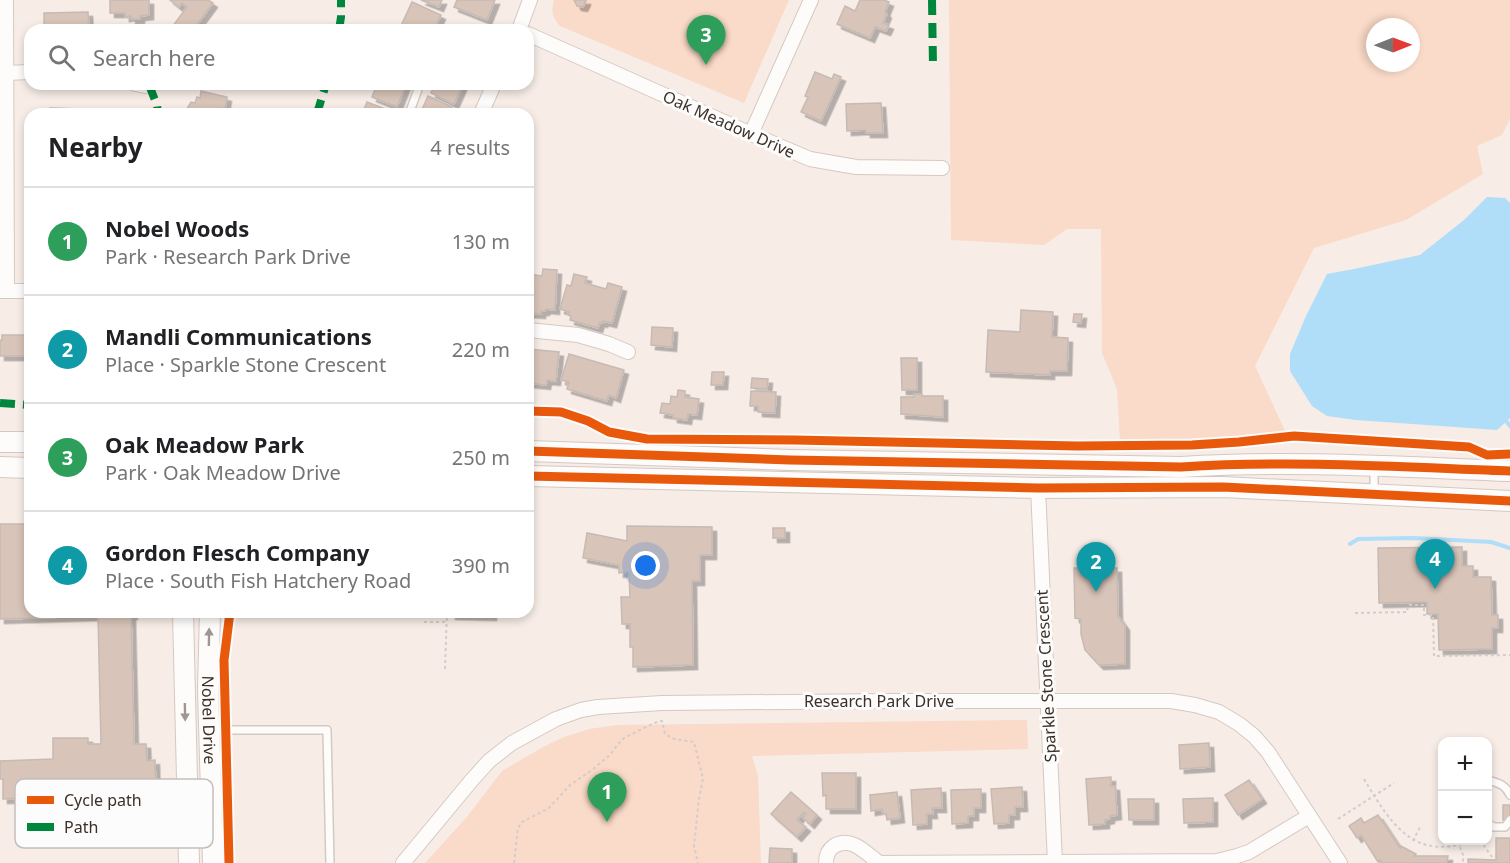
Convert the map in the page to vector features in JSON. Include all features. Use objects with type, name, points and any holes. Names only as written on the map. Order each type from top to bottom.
[{"type":"main road","points":[[0,442],[24,442]]},
{"type":"main road","points":[[534,451],[779,460],[1181,467],[1224,464],[1315,464],[1510,471]]},
{"type":"main road","points":[[0,466],[24,468]]},
{"type":"main road","points":[[534,476],[1038,488],[1223,487],[1510,501]]},
{"type":"main road","name":"Nobel Drive","points":[[183,618],[187,779]]},
{"type":"main road","name":"Nobel Drive","points":[[210,618],[208,690],[210,779]]},
{"type":"main road","name":"Nobel Drive","points":[[189,848],[189,863]]},
{"type":"main road","name":"Nobel Drive","points":[[213,848],[213,863]]},
{"type":"street","points":[[6,0],[3,291],[24,291]]},
{"type":"street","points":[[521,24],[530,0]]},
{"type":"street","points":[[751,134],[811,0]]},
{"type":"street","name":"Oak Meadow Drive","points":[[534,37],[810,159],[856,167],[942,168]]},
{"type":"street","points":[[6,73],[24,72]]},
{"type":"street","points":[[484,108],[491,90]]},
{"type":"street","points":[[534,331],[578,335],[628,352]]},
{"type":"street","name":"Sparkle Stone Crescent","points":[[1038,488],[1055,862]]},
{"type":"street","name":"Research Park Drive","points":[[403,863],[489,761],[512,743],[536,729],[581,710],[662,703],[882,701],[1171,701],[1219,712],[1254,736],[1268,752],[1340,863]]},
{"type":"street","points":[[826,863],[825,859],[830,849],[837,844],[848,842],[861,849],[876,862],[1238,860],[1309,816]]},
{"type":"lane","points":[[411,108],[418,90]]},
{"type":"lane","points":[[1374,466],[1374,494]]},
{"type":"lane","points":[[209,730],[327,730],[330,863]]},
{"type":"lane","points":[[1492,781],[1502,784],[1510,795]]},
{"type":"lane","points":[[1492,826],[1504,827],[1510,820]]},
{"type":"path","points":[[1355,613],[1407,612],[1408,605],[1424,605],[1424,615],[1433,615],[1434,656],[1510,655]]},
{"type":"path","points":[[445,669],[446,618]]},
{"type":"path","points":[[424,622],[446,622]]},
{"type":"path","points":[[514,863],[518,828],[522,822],[549,808],[570,785],[610,755],[624,738],[662,721],[665,734],[674,740],[693,742],[703,779],[694,846],[698,863]]},
{"type":"path","points":[[1364,779],[1392,823],[1407,839],[1434,850],[1447,850],[1464,845]]},
{"type":"path","points":[[1338,819],[1394,783]]},
{"type":"path","points":[[1413,842],[1421,825]]},
{"type":"path","points":[[1484,845],[1492,857]]},
{"type":"path","points":[[1460,847],[1463,863]]},
{"type":"shaded area","points":[[554,0],[789,0],[744,103],[560,26],[553,14]]},
{"type":"shaded area","points":[[949,0],[1510,0],[1510,119],[1502,135],[1477,146],[1483,174],[1406,220],[1314,248],[1255,366],[1286,433],[1250,438],[1120,440],[1117,389],[1102,353],[1101,229],[1067,229],[1044,245],[951,240]]},
{"type":"shaded area","points":[[1027,720],[1028,749],[752,756],[758,776],[761,863],[425,863],[466,818],[502,771],[543,747],[589,729],[617,725]]},
{"type":"water","points":[[1487,197],[1505,198],[1510,203],[1510,418],[1497,430],[1356,420],[1327,416],[1312,406],[1290,371],[1290,354],[1327,274],[1420,255],[1464,220]]},
{"type":"building","points":[[110,0],[149,0],[149,15],[140,16],[140,19],[131,19],[131,16],[125,17],[125,13],[110,13]]},
{"type":"building","points":[[170,0],[208,0],[213,3],[197,24],[174,24],[187,7],[182,3],[179,7]]},
{"type":"building","points":[[421,0],[442,0],[439,7]]},
{"type":"building","points":[[457,0],[495,0],[487,20],[454,7]]},
{"type":"building","points":[[574,0],[586,1],[583,7],[577,6]]},
{"type":"building","points":[[860,0],[889,2],[883,23],[889,25],[886,31],[875,27],[870,38],[837,24],[845,6],[855,11]]},
{"type":"building","points":[[412,2],[441,15],[437,24],[402,24]]},
{"type":"building","points":[[88,12],[89,24],[44,24],[44,13]]},
{"type":"building","points":[[815,72],[832,79],[834,74],[841,77],[821,121],[801,112]]},
{"type":"building","points":[[375,90],[404,90],[397,107],[372,97]]},
{"type":"building","points":[[432,90],[460,90],[454,104],[431,93]]},
{"type":"building","points":[[201,91],[227,97],[225,108],[187,108],[191,102],[195,103],[197,97],[200,98]]},
{"type":"building","points":[[428,96],[452,107],[452,108],[423,108]]},
{"type":"building","points":[[367,102],[383,108],[364,108]]},
{"type":"building","points":[[881,103],[883,133],[866,133],[866,130],[847,131],[846,104]]},
{"type":"building","points":[[543,269],[557,270],[555,310],[546,309],[541,311],[541,314],[534,313],[534,275],[542,276]]},
{"type":"building","points":[[574,274],[587,277],[585,283],[606,289],[608,283],[622,287],[612,323],[600,322],[598,328],[570,320],[569,312],[560,309],[567,285],[571,286]]},
{"type":"building","points":[[1021,310],[1053,312],[1052,337],[1068,338],[1067,371],[1050,371],[1050,375],[986,372],[988,330],[1020,332]]},
{"type":"building","points":[[1074,314],[1082,314],[1081,323],[1073,322]]},
{"type":"building","points":[[652,327],[673,328],[672,347],[651,345]]},
{"type":"building","points":[[2,335],[24,335],[24,356],[0,356],[0,340],[2,340]]},
{"type":"building","points":[[534,350],[559,352],[556,381],[547,380],[546,385],[534,384]]},
{"type":"building","points":[[569,354],[624,370],[616,398],[609,395],[607,401],[567,389],[569,382],[561,380]]},
{"type":"building","points":[[901,358],[917,358],[917,390],[902,390]]},
{"type":"building","points":[[712,372],[724,372],[723,385],[711,385]]},
{"type":"building","points":[[752,378],[768,379],[767,389],[751,388]]},
{"type":"building","points":[[678,390],[685,391],[685,397],[699,399],[697,415],[688,414],[687,420],[660,413],[662,403],[670,404],[671,396],[677,397]]},
{"type":"building","points":[[751,391],[776,392],[775,413],[758,412],[758,406],[750,406]]},
{"type":"building","points":[[914,394],[943,396],[943,417],[901,414],[901,397],[914,397]]},
{"type":"building","points":[[0,524],[24,524],[24,618],[33,618],[0,619]]},
{"type":"building","points":[[627,526],[712,527],[712,555],[700,555],[700,581],[692,581],[693,665],[633,667],[630,624],[622,624],[621,597],[630,597],[629,572],[619,573],[619,565],[583,558],[587,533],[627,541]]},
{"type":"building","points":[[773,528],[785,528],[785,538],[773,538]]},
{"type":"building","points":[[1462,547],[1462,566],[1473,566],[1473,577],[1491,577],[1492,615],[1498,615],[1498,628],[1492,628],[1492,649],[1439,650],[1438,614],[1427,614],[1427,602],[1379,603],[1378,548]]},
{"type":"building","points":[[1074,568],[1117,568],[1118,616],[1125,626],[1125,664],[1099,665],[1085,650],[1081,634],[1081,619],[1075,618]]},
{"type":"building","points":[[98,618],[131,618],[134,744],[146,744],[147,761],[155,760],[155,779],[15,779],[15,799],[3,799],[0,761],[53,759],[53,738],[88,738],[88,744],[101,744]]},
{"type":"building","points":[[1209,743],[1210,767],[1180,769],[1179,745]]},
{"type":"building","points":[[822,773],[856,773],[856,809],[826,809]]},
{"type":"building","points":[[1111,777],[1111,786],[1115,786],[1117,815],[1110,816],[1110,819],[1105,820],[1105,824],[1089,825],[1086,779]]},
{"type":"building","points":[[1249,780],[1262,799],[1238,815],[1225,795]]},
{"type":"building","points":[[1022,787],[1023,807],[1015,807],[1015,815],[1009,815],[1009,823],[994,824],[991,789]]},
{"type":"building","points":[[941,788],[942,808],[932,808],[933,814],[927,814],[927,824],[913,825],[911,790]]},
{"type":"building","points":[[981,789],[981,808],[974,808],[974,816],[968,816],[968,823],[952,824],[951,790]]},
{"type":"building","points":[[791,792],[817,815],[810,824],[803,818],[806,814],[804,812],[797,820],[806,827],[797,837],[771,814]]},
{"type":"building","points":[[897,792],[900,818],[887,820],[882,809],[871,811],[870,795]]},
{"type":"building","points":[[1213,798],[1213,822],[1184,823],[1183,799]]},
{"type":"building","points":[[1128,799],[1154,799],[1154,820],[1129,820]]},
{"type":"building","points":[[1503,805],[1510,805],[1510,820],[1503,820]]},
{"type":"building","points":[[1378,815],[1400,848],[1401,846],[1416,854],[1414,856],[1448,856],[1447,863],[1382,863],[1380,860],[1378,862],[1361,835],[1357,838],[1349,826],[1361,818],[1364,823]]},
{"type":"building","points":[[1496,838],[1510,838],[1510,863],[1468,863],[1468,859],[1496,860]]},
{"type":"building","points":[[770,848],[792,849],[792,863],[769,863]]},
{"type":"waterway","points":[[1507,422],[1510,426]]},
{"type":"waterway","points":[[1350,544],[1358,539],[1414,538],[1491,542],[1510,548]]},
{"type":"marked path","points":[[340,24],[341,0]]},
{"type":"marked path","points":[[932,0],[933,67]]},
{"type":"marked path","points":[[151,90],[157,108]]},
{"type":"marked path","points":[[319,108],[324,90]]},
{"type":"marked path","points":[[0,403],[24,405]]},
{"type":"cycle path","points":[[534,411],[561,412],[588,421],[609,432],[647,439],[1077,446],[1192,445],[1294,436],[1469,447],[1487,455],[1510,454]]},
{"type":"cycle path","points":[[534,451],[790,460],[1181,467],[1305,464],[1510,471]]},
{"type":"cycle path","points":[[534,476],[1038,488],[1223,487],[1510,501]]},
{"type":"cycle path","points":[[229,618],[224,660],[229,863]]},
{"type":"place","name":"Oak Meadow Park","points":[[706,65]]},
{"type":"place","name":"Gordon Flesch Company","points":[[1435,589]]},
{"type":"place","name":"Mandli Communications","points":[[1096,592]]},
{"type":"place","name":"Nobel Woods","points":[[607,822]]}]
